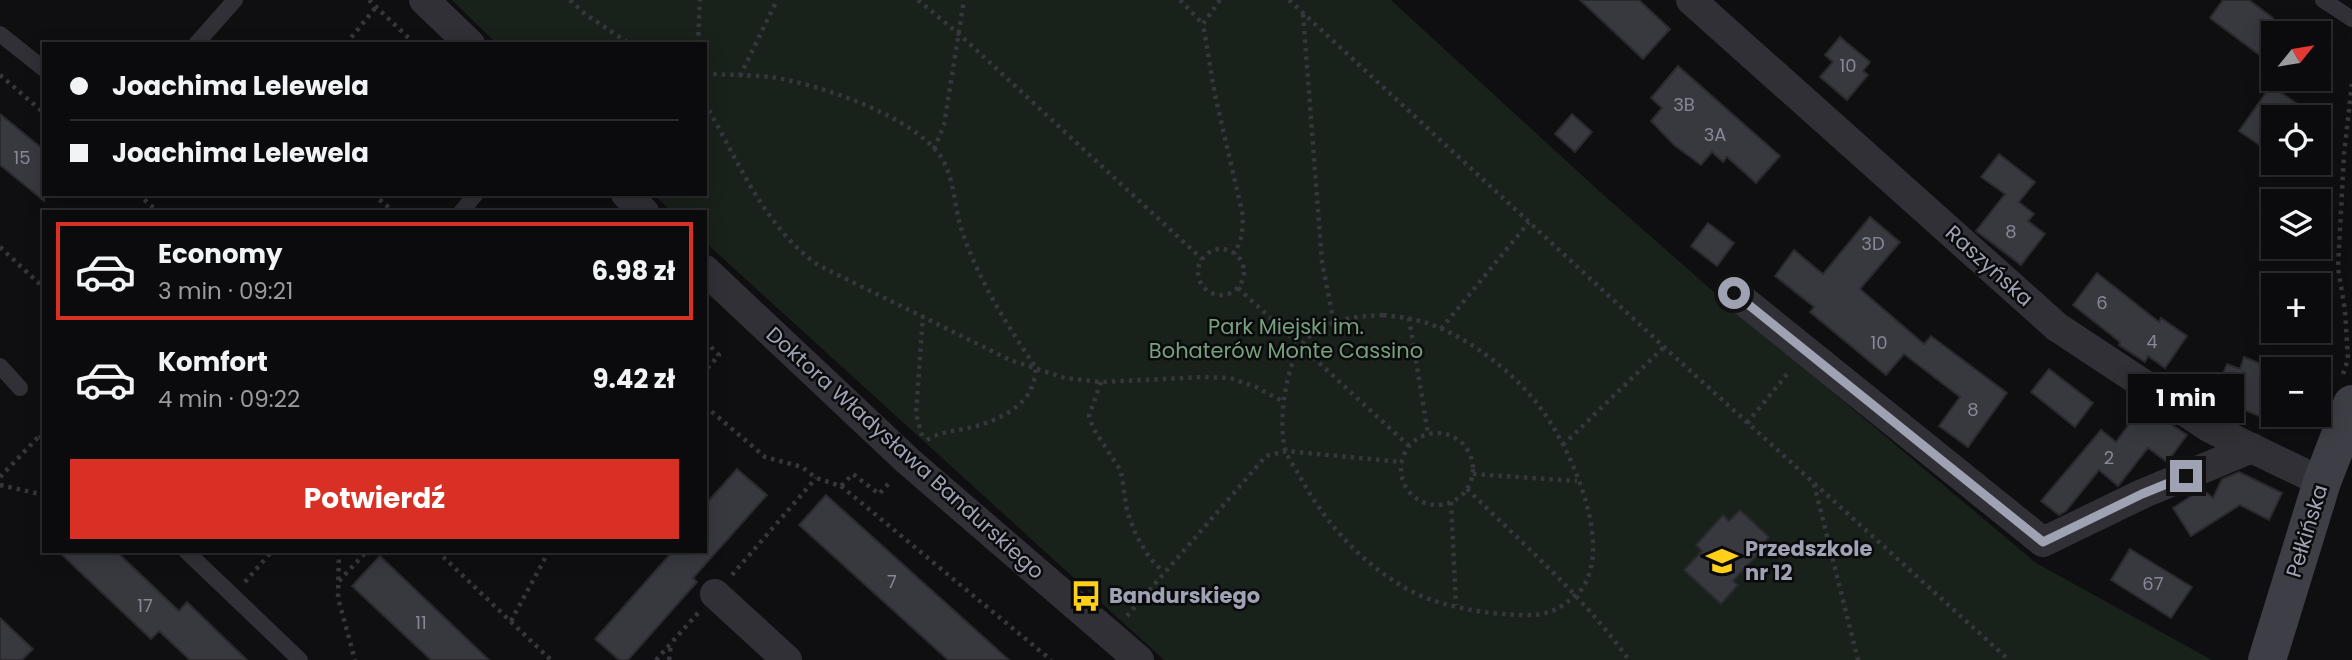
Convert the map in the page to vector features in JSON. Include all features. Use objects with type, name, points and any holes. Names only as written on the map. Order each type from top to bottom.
[{"type":"street","points":[[424,0],[468,42]]},
{"type":"street","name":"Raszyńska","points":[[1691,0],[2057,327],[2210,428],[2322,482]]},
{"type":"street","points":[[628,196],[643,210]]},
{"type":"street","name":"Doktora Władysława Bandurskiego","points":[[707,272],[908,461],[1139,660]]},
{"type":"street","points":[[1734,293],[2043,542],[2142,494],[2252,448]]},
{"type":"street","name":"Pełkińska","points":[[2267,660],[2346,394]]},
{"type":"street","points":[[715,594],[787,660]]},
{"type":"lane","points":[[198,42],[234,0]]},
{"type":"lane","points":[[2323,0],[2352,19]]},
{"type":"lane","points":[[0,34],[42,67]]},
{"type":"lane","points":[[463,210],[474,196]]},
{"type":"lane","points":[[0,366],[20,388]]},
{"type":"lane","points":[[188,553],[300,660]]},
{"type":"path","points":[[369,0],[413,42]]},
{"type":"path","points":[[570,0],[627,42]]},
{"type":"path","points":[[698,42],[700,0]]},
{"type":"path","points":[[740,76],[777,0]]},
{"type":"path","points":[[918,0],[959,34],[1202,259]]},
{"type":"path","points":[[934,149],[944,125],[964,0]]},
{"type":"path","points":[[1181,0],[1203,24],[1215,94],[1243,216],[1242,235],[1235,254]]},
{"type":"path","points":[[1203,24],[1220,0]]},
{"type":"path","points":[[1289,0],[2007,660]]},
{"type":"path","points":[[348,42],[376,7]]},
{"type":"path","points":[[1303,13],[1322,262],[1334,323]]},
{"type":"path","points":[[0,75],[42,111]]},
{"type":"path","points":[[707,76],[769,77],[801,83],[862,103],[911,129],[934,149],[942,158],[962,229],[986,286],[1013,335],[1036,368]]},
{"type":"path","points":[[2346,394],[2348,359],[2345,310],[2338,268],[2344,153],[2352,84]]},
{"type":"path","points":[[707,106],[777,227],[797,251],[818,265],[1010,360],[1065,378],[1101,382],[1230,378],[1256,387],[1284,402]]},
{"type":"path","points":[[140,196],[156,210]]},
{"type":"path","points":[[375,196],[392,210]]},
{"type":"path","points":[[1441,329],[1528,222]]},
{"type":"path","points":[[0,247],[42,286]]},
{"type":"path","points":[[1214,250],[1229,250],[1235,254],[1243,267],[1242,282],[1238,288],[1231,293],[1216,295],[1203,287],[1198,273],[1202,259],[1214,250]]},
{"type":"path","points":[[1238,288],[1409,446]]},
{"type":"path","points":[[923,315],[916,414],[924,442]]},
{"type":"path","points":[[1360,316],[1409,318],[1441,329],[1474,348],[1511,377],[1538,404],[1563,445],[1587,506],[1594,542],[1592,562],[1583,588],[1561,608],[1538,616],[1499,615],[1435,600],[1404,588],[1351,547],[1328,522],[1286,452],[1284,402],[1292,365],[1308,337],[1334,323],[1360,316]]},
{"type":"path","points":[[1409,318],[1428,434]]},
{"type":"path","points":[[707,343],[719,355],[707,369]]},
{"type":"path","points":[[1563,445],[1664,347]]},
{"type":"path","points":[[1748,423],[1806,350]]},
{"type":"path","points":[[1101,382],[1089,416],[1093,428],[1121,471],[1127,511],[1136,535],[1149,557],[1163,572]]},
{"type":"path","points":[[656,660],[816,478],[802,467],[765,457],[707,408]]},
{"type":"path","points":[[1439,432],[1460,441],[1473,461],[1473,474],[1467,489],[1451,502],[1440,505],[1416,498],[1403,480],[1402,462],[1409,446],[1428,434],[1439,432]]},
{"type":"path","points":[[0,477],[42,433]]},
{"type":"path","points":[[1111,637],[1163,572],[1266,456],[1286,452],[1402,462]]},
{"type":"path","points":[[1473,474],[1577,481]]},
{"type":"path","points":[[1814,484],[1858,660]]},
{"type":"path","points":[[0,485],[42,495]]},
{"type":"path","points":[[841,486],[1051,660]]},
{"type":"path","points":[[1467,489],[1575,595],[1609,631],[1629,660]]},
{"type":"path","points":[[1451,502],[1456,605]]},
{"type":"path","points":[[233,596],[270,553]]},
{"type":"path","points":[[339,553],[338,598],[355,660]]},
{"type":"path","points":[[338,582],[365,553]]},
{"type":"path","points":[[439,553],[551,660]]},
{"type":"path","points":[[511,621],[548,553]]},
{"type":"path","points":[[669,660],[671,643]]},
{"type":"green space","name":"Park Miejski im. Bohaterów Monte Cassino","points":[[452,0],[1391,0],[1715,293],[2036,563],[2212,660],[1164,660],[707,244],[707,210],[670,210],[655,196],[707,196],[707,42],[495,42]]},
{"type":"building","points":[[1580,0],[1639,0],[1670,29],[1643,59]]},
{"type":"building","points":[[2223,0],[2249,0],[2273,18],[2273,21],[2261,21],[2261,56],[2210,18]]},
{"type":"building","points":[[1840,37],[1870,62],[1863,71],[1868,75],[1847,100],[1820,77],[1833,62],[1825,55]]},
{"type":"building","points":[[1678,66],[1780,156],[1756,183],[1727,157],[1723,162],[1712,152],[1701,165],[1674,145],[1651,121],[1662,108],[1651,98]]},
{"type":"building","points":[[2267,91],[2279,91],[2299,105],[2261,105],[2261,146],[2239,131]]},
{"type":"building","points":[[0,114],[42,148],[44,201],[0,165]]},
{"type":"building","points":[[1572,114],[1592,132],[1575,152],[1555,134]]},
{"type":"building","points":[[1999,154],[2035,182],[2019,202],[2034,214],[2028,221],[2045,234],[2021,265],[1976,231],[2005,194],[1981,177]]},
{"type":"building","points":[[1870,217],[1900,242],[1860,289],[1924,344],[1931,336],[2007,393],[1968,447],[1939,426],[1960,397],[1904,354],[1886,375],[1810,312],[1814,307],[1775,276],[1794,250],[1823,274]]},
{"type":"building","points":[[1708,223],[1734,243],[1717,266],[1691,246]]},
{"type":"building","points":[[2097,273],[2159,322],[2161,318],[2187,336],[2165,368],[2148,356],[2145,362],[2119,345],[2120,342],[2073,305]]},
{"type":"building","points":[[2244,357],[2261,364],[2261,417],[2222,401],[2224,398],[2215,394],[2227,364],[2240,369]]},
{"type":"building","points":[[2049,369],[2093,403],[2075,427],[2031,392]]},
{"type":"building","points":[[2143,405],[2187,435],[2167,462],[2148,448],[2118,486],[2099,470],[2066,511],[2059,515],[2041,501],[2101,430],[2116,442]]},
{"type":"building","points":[[737,469],[767,495],[693,578],[697,582],[628,660],[619,660],[595,639],[671,553],[707,553],[707,503]]},
{"type":"building","points":[[2239,472],[2282,493],[2269,520],[2240,505],[2191,536],[2173,508],[2202,489],[2213,498],[2222,479]]},
{"type":"building","points":[[826,495],[1009,660],[948,660],[799,525]]},
{"type":"building","name":"Przedszkole nr 12","points":[[1740,510],[1769,537],[1758,549],[1761,551],[1733,581],[1738,585],[1721,604],[1684,570],[1702,551],[1696,545],[1723,515],[1729,521]]},
{"type":"building","points":[[2130,549],[2192,587],[2171,618],[2111,580]]},
{"type":"building","points":[[60,553],[118,553],[179,611],[187,602],[247,660],[190,660],[159,631],[151,639]]},
{"type":"building","points":[[380,556],[489,660],[431,660],[352,586]]},
{"type":"building","points":[[0,618],[33,649],[22,660],[0,660]]},
{"type":"place","name":"Przedszkole nr 12","points":[[1722,561]]},
{"type":"place","name":"Bandurskiego","points":[[1086,596]]},
{"type":"route","points":[[1734,293],[2043,542],[2186,476]]}]
